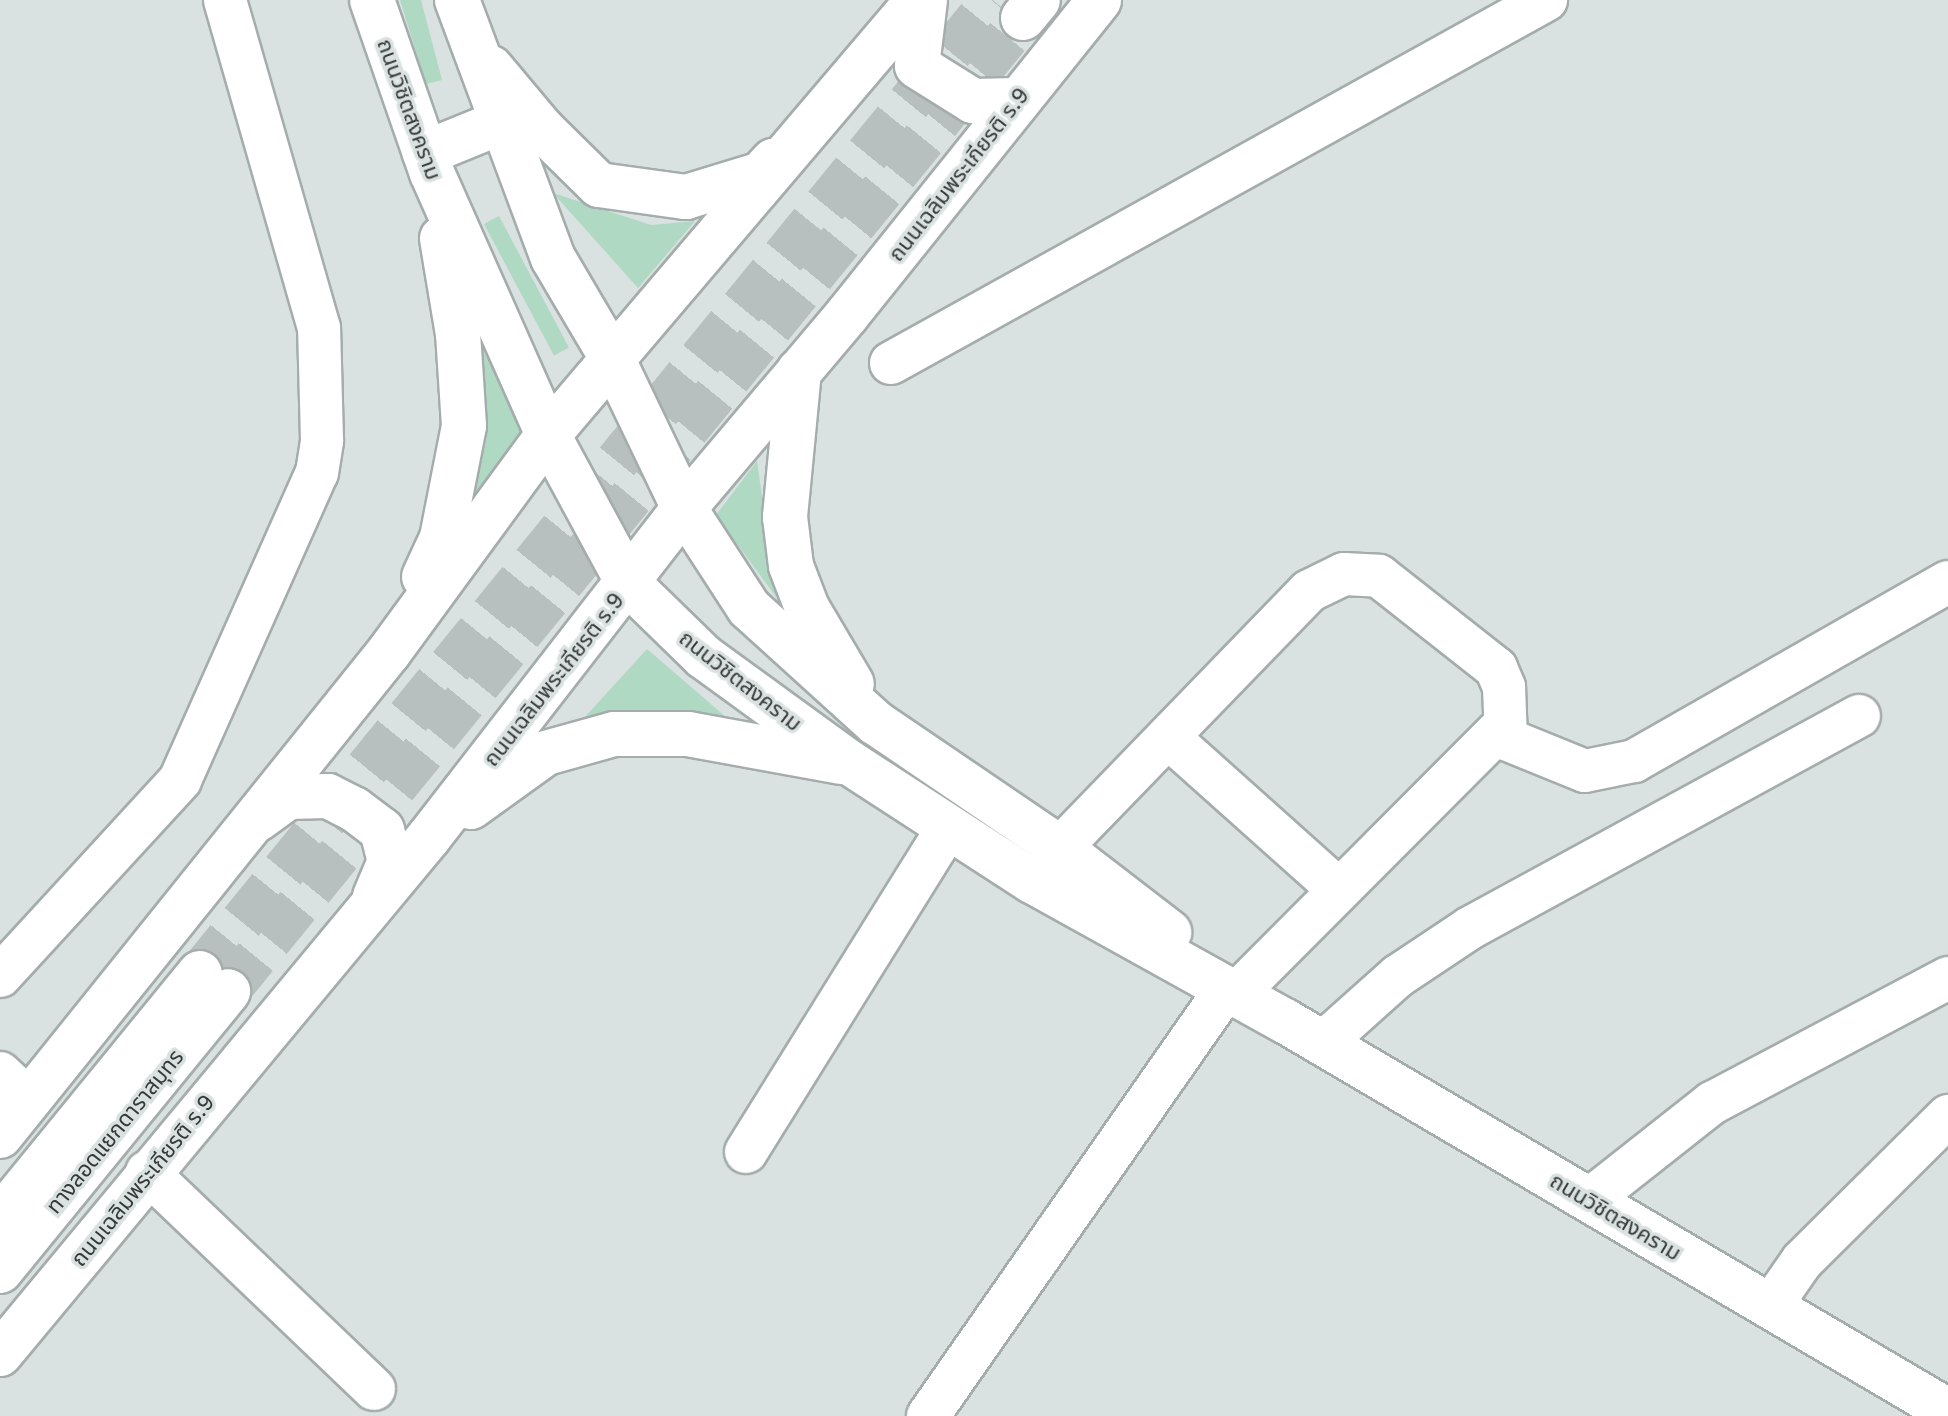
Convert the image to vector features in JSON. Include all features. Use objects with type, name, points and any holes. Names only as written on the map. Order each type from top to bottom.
[{"type":"main road","name":"ถนนวิชิตสงคราม","points":[[372,0],[428,163],[548,435],[628,583],[704,657],[850,763],[1032,881],[1234,988],[1948,1411]]},
{"type":"main road","points":[[0,1136],[14,1086],[247,828],[389,652],[548,435],[918,0]]},
{"type":"main road","points":[[925,0],[917,66],[973,101],[1015,100]]},
{"type":"main road","name":"ถนนเฉลิมพระเกียรติ ร.9","points":[[0,1354],[147,1172],[429,837],[684,508],[1099,0]]},
{"type":"main road","name":"ถนนวิชิตสงคราม","points":[[462,19],[499,123],[553,258],[613,360],[684,508],[749,608],[876,723],[1060,848],[1234,988]]},
{"type":"main road","points":[[462,19],[542,129],[599,185],[641,194],[686,197],[761,174],[860,69]]},
{"type":"main road","points":[[389,652],[442,538],[464,426],[458,334],[428,163],[499,123]]},
{"type":"main road","points":[[799,371],[785,517],[791,566],[807,608],[876,723]]},
{"type":"main road","points":[[429,837],[546,753],[614,734],[688,734],[850,763]]},
{"type":"main road","points":[[247,828],[288,797],[328,796],[354,809],[382,830],[390,861],[369,909]]},
{"type":"main road","name":"ทางลอดแยกดาราสมุทร","points":[[0,1218],[214,982],[0,1271]]},
{"type":"street","points":[[0,976],[180,780],[317,473],[322,440],[319,328],[225,0]]},
{"type":"street","points":[[891,363],[1546,0]]},
{"type":"street","points":[[1060,848],[1309,591],[1335,577],[1362,573],[1379,576],[1496,668],[1505,695],[1502,727],[1506,739],[1567,767],[1618,768],[1948,582]]},
{"type":"street","points":[[1323,1043],[1398,976],[1470,928],[1859,716]]},
{"type":"street","points":[[928,1416],[1234,988],[1339,890],[1502,727]]},
{"type":"street","points":[[1168,737],[1339,890]]},
{"type":"street","points":[[746,1152],[948,827]]},
{"type":"street","points":[[1589,1200],[1712,1103],[1948,978]]},
{"type":"street","points":[[1770,1307],[1802,1261],[1948,1116]]},
{"type":"street","points":[[147,1172],[374,1389]]},
{"type":"green space","points":[[400,0],[421,0],[442,80],[426,84]]},
{"type":"green space","points":[[553,193],[651,225],[695,221],[638,288]]},
{"type":"green space","points":[[499,216],[569,348],[554,356],[484,224]]},
{"type":"green space","points":[[478,328],[527,433],[465,524],[486,442]]},
{"type":"green space","points":[[757,461],[776,597],[716,515]]},
{"type":"green space","points":[[647,649],[748,736],[563,741]]},
{"type":"tunnel","points":[[200,973],[993,0]]},
{"type":"tunnel","points":[[228,991],[1023,18]]}]
